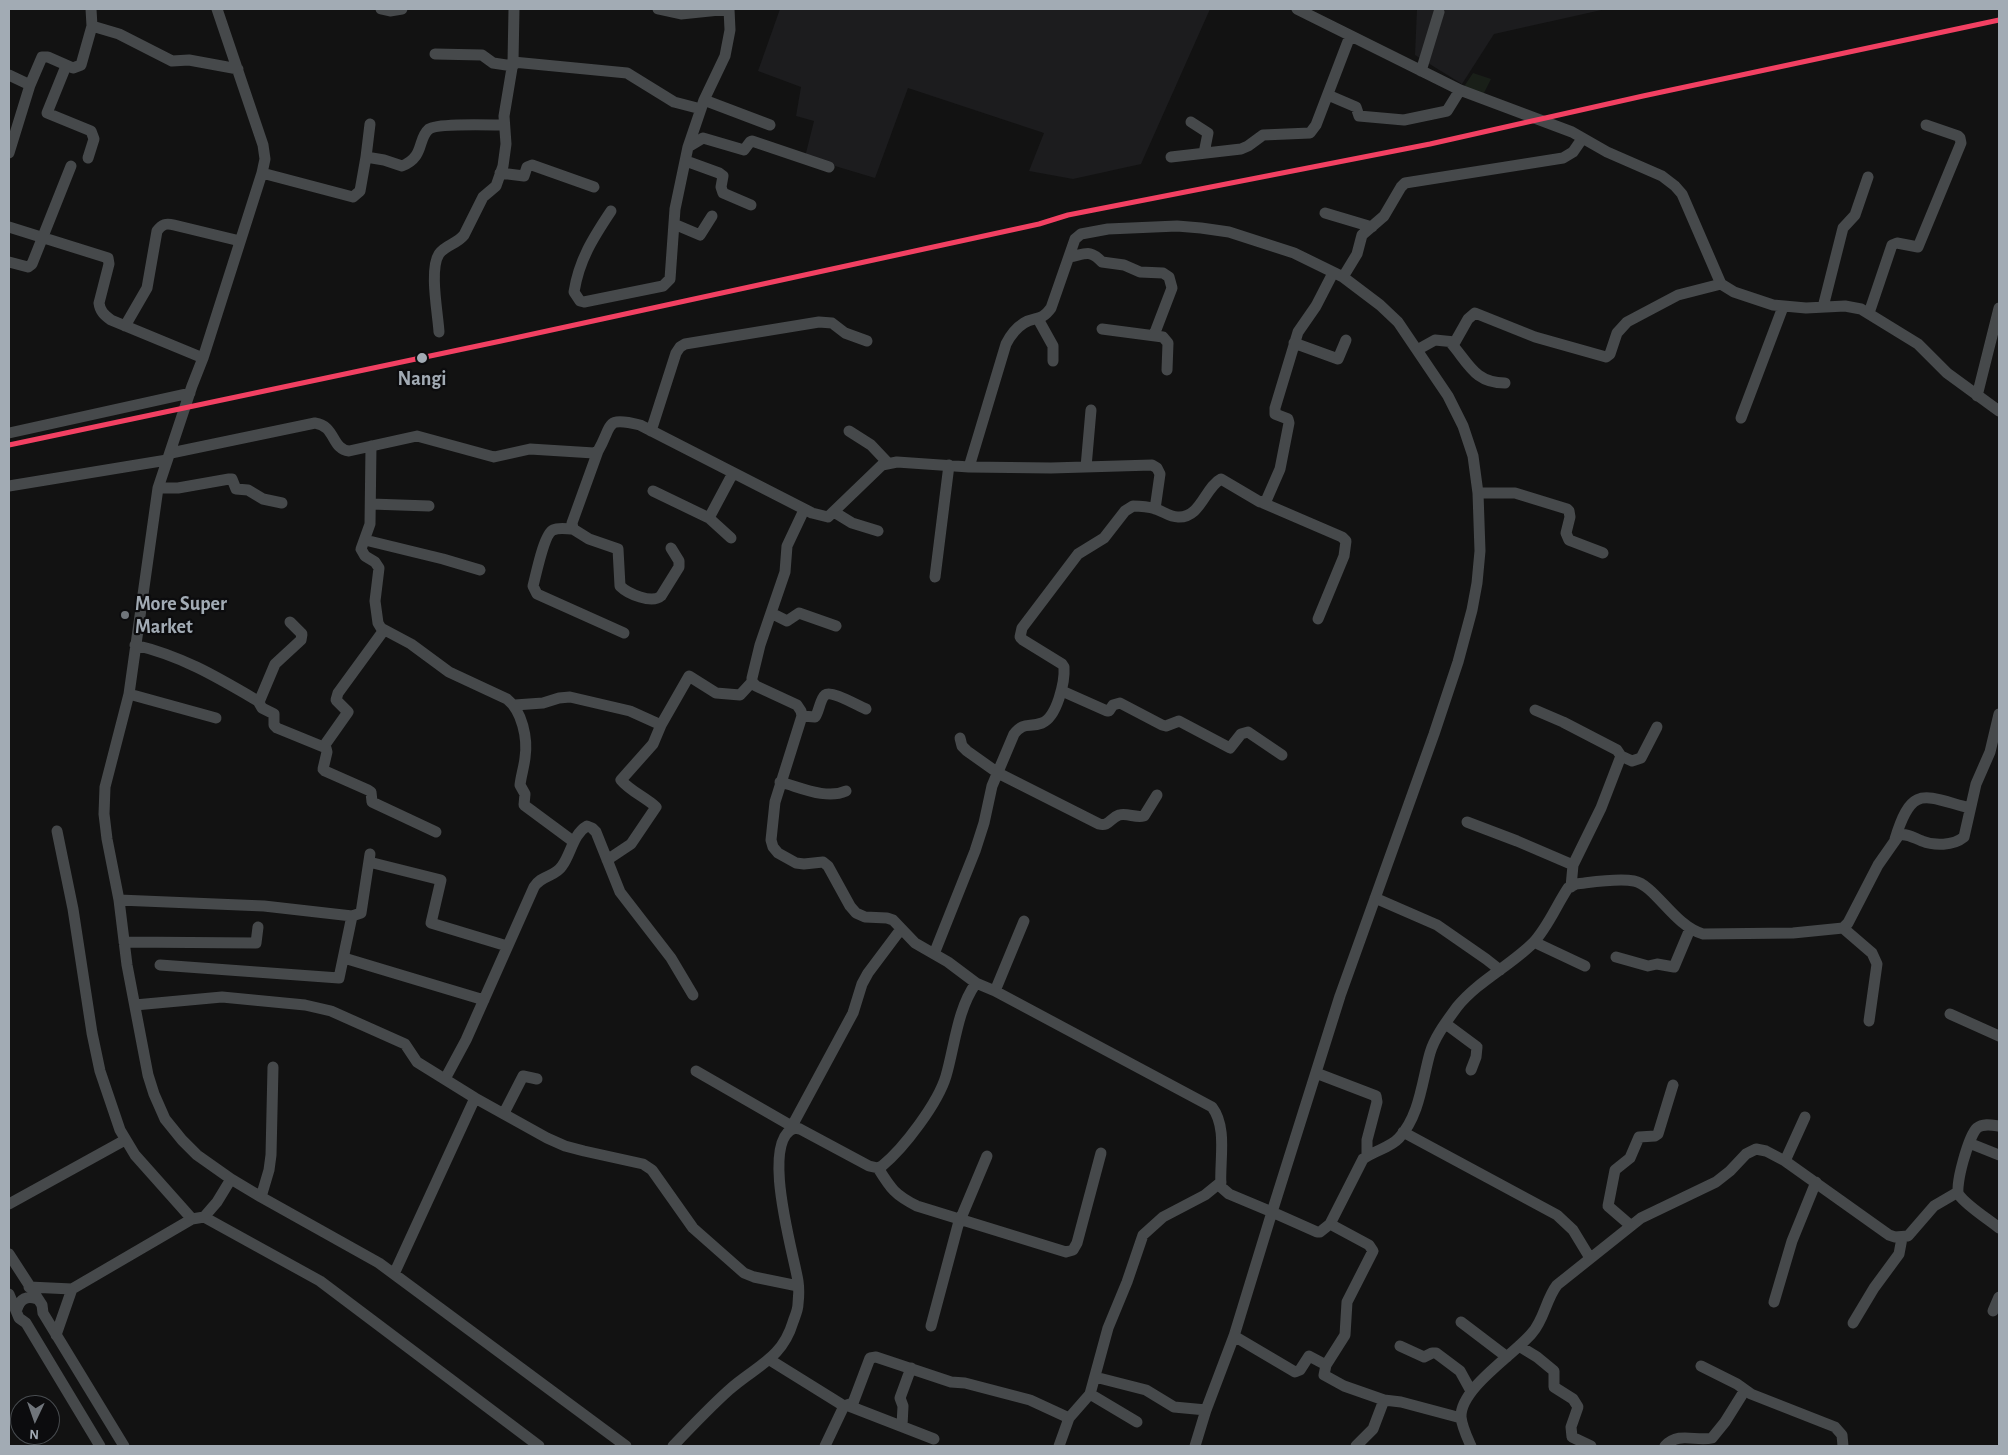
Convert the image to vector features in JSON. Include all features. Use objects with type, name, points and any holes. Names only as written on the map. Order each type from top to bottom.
[{"type":"street","points":[[9,152],[30,85],[42,57],[48,56],[66,66],[74,68],[81,65],[92,26],[91,9]]},
{"type":"street","points":[[217,9],[263,145],[265,159],[203,358],[158,488],[129,694],[105,787],[104,814],[119,900],[124,942],[148,1075],[165,1119],[197,1155],[261,1197],[379,1263],[626,1446]]},
{"type":"street","points":[[382,9],[390,11],[402,9]]},
{"type":"street","points":[[439,332],[435,276],[436,260],[441,251],[464,235],[483,197],[496,186],[505,153],[504,125],[513,64],[514,9]]},
{"type":"street","points":[[611,211],[585,254],[574,292],[580,301],[584,302],[662,286],[667,283],[670,275],[675,210],[688,147],[702,105],[725,56],[730,30],[729,9],[681,14],[658,9]]},
{"type":"street","points":[[1297,9],[1460,90],[1566,129],[1582,139],[1662,176],[1682,194],[1721,284],[1734,292],[1773,306],[1853,306],[1918,344],[1947,373],[1999,411]]},
{"type":"street","points":[[1421,71],[1439,12]]},
{"type":"street","points":[[92,26],[119,34],[172,61],[189,60],[238,69]]},
{"type":"street","points":[[1171,157],[1245,148],[1263,135],[1310,133],[1316,125],[1350,36]]},
{"type":"street","points":[[435,54],[482,55],[493,63],[627,73],[674,102],[702,105],[770,125]]},
{"type":"street","points":[[66,66],[47,113],[91,131],[94,139],[88,158]]},
{"type":"street","points":[[9,75],[30,85]]},
{"type":"street","points":[[1328,95],[1356,107],[1360,116],[1404,120],[1446,110],[1460,90]]},
{"type":"street","points":[[1191,122],[1208,133],[1204,154]]},
{"type":"street","points":[[262,173],[353,197],[360,191],[370,124]]},
{"type":"street","points":[[366,157],[402,166],[415,158],[425,134],[433,127],[504,125]]},
{"type":"street","points":[[1868,314],[1892,245],[1897,243],[1918,247],[1961,143],[1958,136],[1926,125]]},
{"type":"street","points":[[688,147],[703,138],[744,150],[752,141],[828,167]]},
{"type":"street","points":[[1263,503],[1268,499],[1284,454],[1289,420],[1277,416],[1275,411],[1294,343],[1302,325],[1338,275],[1357,254],[1360,239],[1384,216],[1401,187],[1405,183],[1563,158],[1573,152],[1582,139]]},
{"type":"street","points":[[686,161],[719,173],[723,176],[721,187],[723,193],[751,205]]},
{"type":"street","points":[[500,173],[524,176],[527,167],[532,165],[594,187]]},
{"type":"street","points":[[9,262],[28,267],[32,264],[72,166]]},
{"type":"street","points":[[1823,307],[1843,228],[1855,215],[1868,177]]},
{"type":"street","points":[[1325,213],[1372,227]]},
{"type":"street","points":[[674,224],[700,235],[712,216]]},
{"type":"street","points":[[125,326],[147,288],[157,231],[161,226],[167,223],[240,241]]},
{"type":"street","points":[[969,466],[1006,344],[1011,335],[1025,322],[1038,320],[1045,316],[1051,308],[1075,239],[1081,234],[1092,230],[1177,226],[1229,232],[1294,253],[1338,275],[1380,305],[1398,322],[1448,396],[1463,426],[1473,456],[1478,493],[1480,551],[1472,610],[1458,662],[1340,996],[1234,1336],[1206,1410],[1195,1446]]},
{"type":"street","points":[[9,227],[108,258],[109,264],[99,303],[100,309],[111,320],[203,358]]},
{"type":"street","points":[[1069,257],[1095,254],[1106,264],[1124,265],[1140,272],[1163,273],[1169,277],[1172,288],[1154,334]]},
{"type":"street","points":[[1452,343],[1458,338],[1472,314],[1479,313],[1542,340],[1606,357],[1610,354],[1617,333],[1627,322],[1678,295],[1721,284]]},
{"type":"street","points":[[1741,418],[1783,307]]},
{"type":"street","points":[[1978,396],[1999,308]]},
{"type":"street","points":[[1038,320],[1053,346],[1053,361]]},
{"type":"street","points":[[651,431],[676,353],[685,344],[819,322],[832,323],[845,333],[867,341]]},
{"type":"street","points":[[1102,329],[1154,334],[1163,337],[1168,343],[1167,370]]},
{"type":"street","points":[[1294,343],[1338,358],[1346,340]]},
{"type":"street","points":[[1417,350],[1435,340],[1452,343],[1480,378],[1493,383],[1505,383]]},
{"type":"street","points":[[9,433],[190,393]]},
{"type":"street","points":[[1086,467],[1091,410]]},
{"type":"street","points":[[573,530],[572,523],[608,428],[613,422],[621,420],[640,425],[804,510],[820,516],[828,516],[834,512],[882,465],[888,463],[1086,467],[1152,465],[1157,468],[1160,474],[1155,509]]},
{"type":"street","points":[[9,486],[169,456],[316,423],[322,424],[329,429],[343,450],[349,451],[417,436],[494,457],[530,449],[594,453],[598,451]]},
{"type":"street","points":[[849,431],[871,445],[888,463]]},
{"type":"street","points":[[371,446],[369,530],[362,545],[362,553],[376,562],[378,568],[376,607],[378,623],[384,630],[410,644],[449,672],[507,699],[515,705],[522,724],[525,742],[525,759],[520,786],[525,794],[524,805],[574,842]]},
{"type":"street","points":[[935,577],[948,465]]},
{"type":"street","points":[[709,518],[733,473]]},
{"type":"street","points":[[158,488],[178,488],[229,478],[232,479],[236,489],[248,490],[262,498],[282,503]]},
{"type":"street","points":[[934,954],[975,851],[992,786],[1014,734],[1018,728],[1045,722],[1050,717],[1062,691],[1064,668],[1062,664],[1023,640],[1020,637],[1022,628],[1078,554],[1104,538],[1129,508],[1138,506],[1155,509],[1172,516],[1185,516],[1200,504],[1216,482],[1221,479],[1263,503],[1342,537],[1346,541],[1344,556],[1318,619]]},
{"type":"street","points":[[654,491],[709,518],[730,538]]},
{"type":"street","points":[[1478,493],[1515,493],[1570,511],[1566,533],[1569,540],[1603,553]]},
{"type":"street","points":[[371,504],[429,506]]},
{"type":"street","points":[[607,860],[631,844],[656,807],[647,798],[626,786],[620,780],[653,744],[660,725],[689,676],[716,693],[724,692],[734,695],[740,695],[752,682],[760,645],[785,572],[787,546],[804,510]]},
{"type":"street","points":[[834,512],[852,523],[878,531]]},
{"type":"street","points":[[624,633],[536,594],[533,586],[550,531],[555,529],[573,530],[590,539],[618,549],[620,586],[652,600],[657,600],[661,596],[678,567],[679,561],[671,548]]},
{"type":"street","points":[[364,540],[480,570]]},
{"type":"street","points":[[771,613],[787,621],[796,614],[802,614],[836,626]]},
{"type":"street","points":[[259,702],[275,664],[302,637],[300,631],[290,622]]},
{"type":"street","points":[[324,746],[348,712],[336,700],[338,693],[384,630]]},
{"type":"street","points":[[135,645],[163,652],[194,664],[259,702],[262,708],[275,716],[274,725],[277,728],[324,746],[327,750],[323,766],[325,771],[368,790],[371,792],[372,802],[436,832]]},
{"type":"street","points":[[752,682],[756,686],[797,705],[802,716],[780,782],[771,834],[774,847],[778,853],[804,864],[823,862],[828,866],[850,906],[856,913],[865,917],[893,920],[915,943],[976,983],[995,991],[1212,1107],[1218,1115],[1222,1149],[1221,1187],[1229,1194],[1320,1232],[1330,1224],[1358,1167],[1367,1156],[1390,1146],[1403,1132],[1411,1119],[1420,1095],[1430,1051],[1446,1024],[1466,997],[1534,942],[1571,887],[1576,884],[1635,881],[1647,887],[1667,910],[1690,929],[1704,934],[1793,933],[1843,928],[1848,924],[1895,838],[1902,815],[1911,803],[1917,799],[1928,798],[1970,808]]},
{"type":"street","points":[[1062,691],[1107,711],[1113,705],[1120,703],[1162,725],[1166,726],[1179,721],[1230,748],[1241,734],[1248,732],[1282,755]]},
{"type":"street","points":[[129,694],[216,718]]},
{"type":"street","points":[[802,716],[816,718],[827,694],[834,694],[866,709]]},
{"type":"street","points":[[515,705],[543,703],[570,697],[630,711],[660,725]]},
{"type":"street","points":[[1535,710],[1563,722],[1617,750],[1621,756],[1632,760],[1641,758],[1657,727]]},
{"type":"street","points":[[1895,838],[1903,834],[1935,844],[1960,840],[1964,837],[1976,784],[1990,752],[1999,714]]},
{"type":"street","points":[[960,738],[962,746],[967,751],[998,772],[1070,811],[1104,826],[1119,815],[1144,816],[1157,795]]},
{"type":"street","points":[[1571,887],[1573,865],[1601,808],[1621,756]]},
{"type":"street","points":[[780,782],[825,794],[834,795],[846,791]]},
{"type":"street","points":[[1467,822],[1573,865]]},
{"type":"street","points":[[445,1079],[466,1040],[538,881],[557,872],[562,867],[574,842],[587,826],[596,832],[620,892],[671,958],[693,995]]},
{"type":"street","points":[[57,831],[73,909],[92,1033],[100,1071],[125,1140],[134,1155],[198,1218],[320,1281],[539,1446]]},
{"type":"street","points":[[119,900],[264,906],[352,916],[361,913],[370,858],[441,880],[431,924],[507,946]]},
{"type":"street","points":[[1375,898],[1437,926],[1500,970]]},
{"type":"street","points":[[160,965],[339,978],[352,916]]},
{"type":"street","points":[[995,991],[1024,921]]},
{"type":"street","points":[[124,942],[256,943],[258,927]]},
{"type":"street","points":[[1843,928],[1876,958],[1877,964],[1869,1020]]},
{"type":"street","points":[[672,1446],[730,1389],[770,1360],[788,1339],[798,1306],[798,1286],[788,1238],[779,1178],[780,1157],[784,1139],[788,1131],[793,1127],[853,1013],[865,979],[901,929]]},
{"type":"street","points":[[1616,957],[1648,966],[1657,964],[1674,967],[1690,929]]},
{"type":"street","points":[[1534,942],[1585,966]]},
{"type":"street","points":[[344,958],[484,1000]]},
{"type":"street","points":[[878,1168],[887,1162],[908,1139],[942,1088],[965,1000],[976,983]]},
{"type":"street","points":[[135,1005],[222,997],[305,1005],[331,1011],[405,1044],[410,1049],[414,1059],[445,1079],[475,1098],[565,1146],[643,1164],[652,1170],[693,1228],[744,1273],[754,1278],[798,1286]]},
{"type":"street","points":[[1950,1014],[1999,1036]]},
{"type":"street","points":[[1446,1024],[1477,1047],[1476,1057],[1471,1070]]},
{"type":"street","points":[[261,1197],[269,1170],[271,1155],[273,1067]]},
{"type":"street","points":[[696,1072],[793,1127],[869,1166],[878,1168],[891,1189],[903,1199],[917,1206],[1066,1252],[1073,1250],[1077,1243],[1101,1153]]},
{"type":"street","points":[[1316,1073],[1376,1096],[1377,1102],[1367,1140],[1367,1156]]},
{"type":"street","points":[[504,1114],[523,1076],[537,1079]]},
{"type":"street","points":[[1630,1225],[1608,1206],[1615,1170],[1630,1158],[1640,1137],[1656,1136],[1658,1134],[1674,1085]]},
{"type":"street","points":[[394,1274],[475,1098]]},
{"type":"street","points":[[1785,1161],[1805,1117]]},
{"type":"street","points":[[1999,1126],[1983,1125],[1978,1127],[1969,1143],[1963,1160],[1958,1192],[1960,1196],[1999,1228]]},
{"type":"street","points":[[1403,1132],[1557,1215],[1573,1230],[1590,1258]]},
{"type":"street","points":[[9,1204],[125,1140]]},
{"type":"street","points":[[1969,1143],[1999,1154]]},
{"type":"street","points":[[1471,1446],[1461,1418],[1462,1409],[1471,1391],[1536,1329],[1557,1285],[1630,1225],[1655,1209],[1716,1182],[1750,1151],[1760,1149],[1785,1161],[1889,1234],[1902,1238],[1912,1233],[1934,1206],[1958,1192]]},
{"type":"street","points":[[931,1326],[960,1219],[987,1156]]},
{"type":"street","points":[[29,1287],[72,1289],[198,1218],[217,1202],[231,1179]]},
{"type":"street","points":[[1059,1446],[1069,1418],[1090,1394],[1108,1328],[1127,1282],[1142,1235],[1163,1217],[1205,1195],[1221,1182]]},
{"type":"street","points":[[1774,1302],[1792,1241],[1816,1182]]},
{"type":"street","points":[[1330,1224],[1369,1245],[1373,1251],[1345,1306],[1344,1335],[1323,1372],[1326,1376],[1344,1386],[1384,1400],[1401,1402],[1461,1418]]},
{"type":"street","points":[[1853,1323],[1874,1288],[1899,1254],[1902,1238]]},
{"type":"street","points":[[9,1254],[42,1305],[43,1313],[124,1446]]},
{"type":"street","points":[[56,1334],[72,1289]]},
{"type":"street","points":[[9,1294],[21,1317],[100,1446]]},
{"type":"street","points":[[21,1317],[20,1301],[24,1298],[33,1297],[37,1299]]},
{"type":"street","points":[[1993,1311],[1999,1297]]},
{"type":"street","points":[[9,1324],[21,1317],[38,1320],[43,1313]]},
{"type":"street","points":[[1461,1322],[1507,1357]]},
{"type":"street","points":[[1234,1336],[1295,1372],[1300,1370],[1309,1356],[1326,1365]]},
{"type":"street","points":[[1400,1346],[1424,1357],[1432,1353],[1436,1354],[1460,1371],[1471,1391]]},
{"type":"street","points":[[1519,1346],[1552,1367],[1556,1389],[1573,1399],[1578,1408],[1571,1427],[1572,1437],[1591,1446]]},
{"type":"street","points":[[825,1446],[847,1406],[855,1400],[870,1358],[876,1357],[951,1382],[965,1383],[1030,1400],[1069,1418]]},
{"type":"street","points":[[770,1360],[847,1406],[934,1439]]},
{"type":"street","points":[[1701,1366],[1728,1379],[1751,1394],[1835,1427],[1842,1435],[1843,1446]]},
{"type":"street","points":[[902,1426],[903,1406],[900,1398],[911,1368]]},
{"type":"street","points":[[1095,1377],[1146,1390],[1174,1407],[1206,1410]]},
{"type":"street","points":[[1666,1446],[1680,1438],[1712,1438],[1722,1427],[1745,1390]]},
{"type":"street","points":[[1090,1394],[1138,1422]]},
{"type":"street","points":[[1356,1446],[1373,1429],[1384,1400]]},
{"type":"shaded area","points":[[780,9],[1210,9],[1141,164],[1073,179],[1029,171],[1044,133],[908,88],[875,178],[805,157],[814,121],[796,116],[801,87],[758,71]]},
{"type":"shaded area","points":[[1417,9],[1606,9],[1494,34],[1462,84],[1415,55]]},
{"type":"shaded area","points":[[1473,73],[1491,79],[1483,95],[1463,88]]},
{"type":"transit line","points":[[9,445],[501,341],[1039,224],[1068,215],[1430,144],[1643,96],[1999,20]]},
{"type":"place","name":"Nangi","points":[[422,358]]},
{"type":"place","name":"More Super Market","points":[[125,615]]}]
